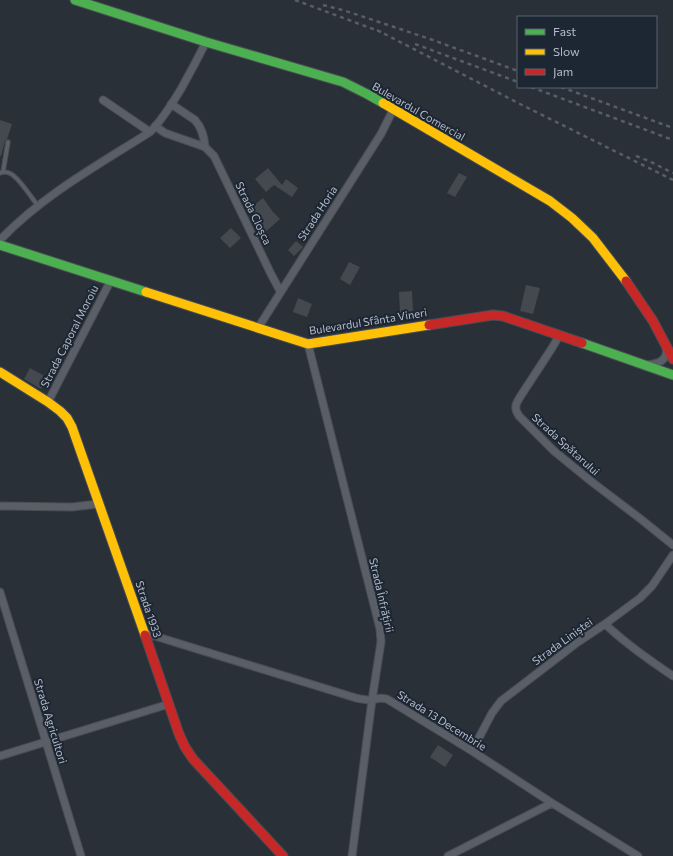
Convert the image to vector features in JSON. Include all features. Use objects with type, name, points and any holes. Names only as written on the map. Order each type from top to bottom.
[{"type":"street","name":"Bulevardul Comercial","points":[[75,0],[206,42],[343,82],[368,94],[550,201],[587,231],[627,280],[645,307],[673,359]]},
{"type":"street","points":[[0,240],[38,206],[72,181],[150,132],[172,104],[206,42]]},
{"type":"street","points":[[103,100],[150,132]]},
{"type":"street","name":"Strada Cloșca","points":[[172,104],[195,120],[201,128],[204,135],[205,147],[214,156],[280,291]]},
{"type":"street","name":"Strada Horia","points":[[258,328],[280,291],[381,134],[393,110]]},
{"type":"street","points":[[155,126],[165,133],[205,147]]},
{"type":"street","name":"Bulevardul Sfânta Vineri","points":[[0,245],[308,344],[493,315],[503,316],[673,375]]},
{"type":"street","name":"Strada Caporal Moroiu","points":[[48,402],[110,280]]},
{"type":"street","name":"Strada Spătarului","points":[[559,336],[516,404],[516,410],[519,416],[554,451],[673,546]]},
{"type":"street","name":"Strada Înfrățirii","points":[[308,344],[380,629],[381,642],[352,856]]},
{"type":"street","points":[[646,365],[656,364],[662,360],[666,354],[666,344]]},
{"type":"street","name":"Strada 1933","points":[[0,372],[48,402],[68,418],[145,633],[179,734],[185,747],[193,759],[283,856]]},
{"type":"street","points":[[0,506],[72,507],[98,504]]},
{"type":"street","name":"Strada Liniștei","points":[[472,751],[492,713],[501,701],[566,651],[640,598],[652,586],[673,555]]},
{"type":"street","name":"Strada Agricultori","points":[[0,592],[80,854]]},
{"type":"street","points":[[605,624],[639,653],[673,676]]},
{"type":"street","name":"Strada 13 Decembrie","points":[[145,633],[356,698],[365,700],[378,698],[387,699],[638,856]]},
{"type":"street","points":[[0,756],[169,704]]},
{"type":"street","points":[[448,856],[552,803]]},
{"type":"street","points":[[72,856],[80,854]]},
{"type":"lane","points":[[8,142],[2,173],[10,173],[16,177],[38,206]]},
{"type":"building","points":[[0,120],[12,124],[1,156],[0,156]]},
{"type":"building","points":[[268,168],[282,185],[286,179],[298,188],[292,197],[274,185],[266,192],[255,179]]},
{"type":"building","points":[[459,173],[467,177],[455,197],[447,193]]},
{"type":"building","points":[[263,198],[280,219],[263,234],[257,226],[261,223],[250,209]]},
{"type":"building","points":[[231,228],[241,238],[230,248],[220,238]]},
{"type":"building","points":[[296,241],[303,247],[294,256],[288,250]]},
{"type":"building","points":[[349,262],[360,267],[350,285],[340,279]]},
{"type":"building","points":[[526,285],[540,288],[533,314],[520,311]]},
{"type":"building","points":[[412,291],[413,312],[400,313],[399,292]]},
{"type":"building","points":[[298,298],[312,304],[307,317],[293,312]]},
{"type":"building","points":[[30,368],[48,378],[41,389],[24,379]]},
{"type":"building","points":[[438,745],[453,755],[445,767],[430,757]]},
{"type":"railway","points":[[295,0],[381,32]]},
{"type":"railway","points":[[323,5],[346,11],[430,39],[517,71]]},
{"type":"railway","points":[[377,30],[522,105],[673,180]]},
{"type":"railway","points":[[415,44],[517,82]]},
{"type":"railway","points":[[534,88],[673,140]]},
{"type":"railway","points":[[564,88],[673,128]]},
{"type":"railway","points":[[636,156],[673,173]]},
{"type":"traffic: fast","points":[[75,0],[206,42],[343,82],[383,103]]},
{"type":"traffic: fast","points":[[0,245],[146,292]]},
{"type":"traffic: fast","points":[[582,343],[673,375]]},
{"type":"traffic: slow","points":[[383,103],[550,201],[572,218],[593,238],[626,281]]},
{"type":"traffic: slow","points":[[146,292],[308,344],[429,325]]},
{"type":"traffic: slow","points":[[0,372],[60,411],[67,418],[72,427],[145,635]]},
{"type":"traffic: jam","points":[[626,281],[653,321],[673,359]]},
{"type":"traffic: jam","points":[[429,325],[493,315],[503,316],[582,343]]},
{"type":"traffic: jam","points":[[145,635],[179,734],[185,747],[193,759],[283,856]]}]
